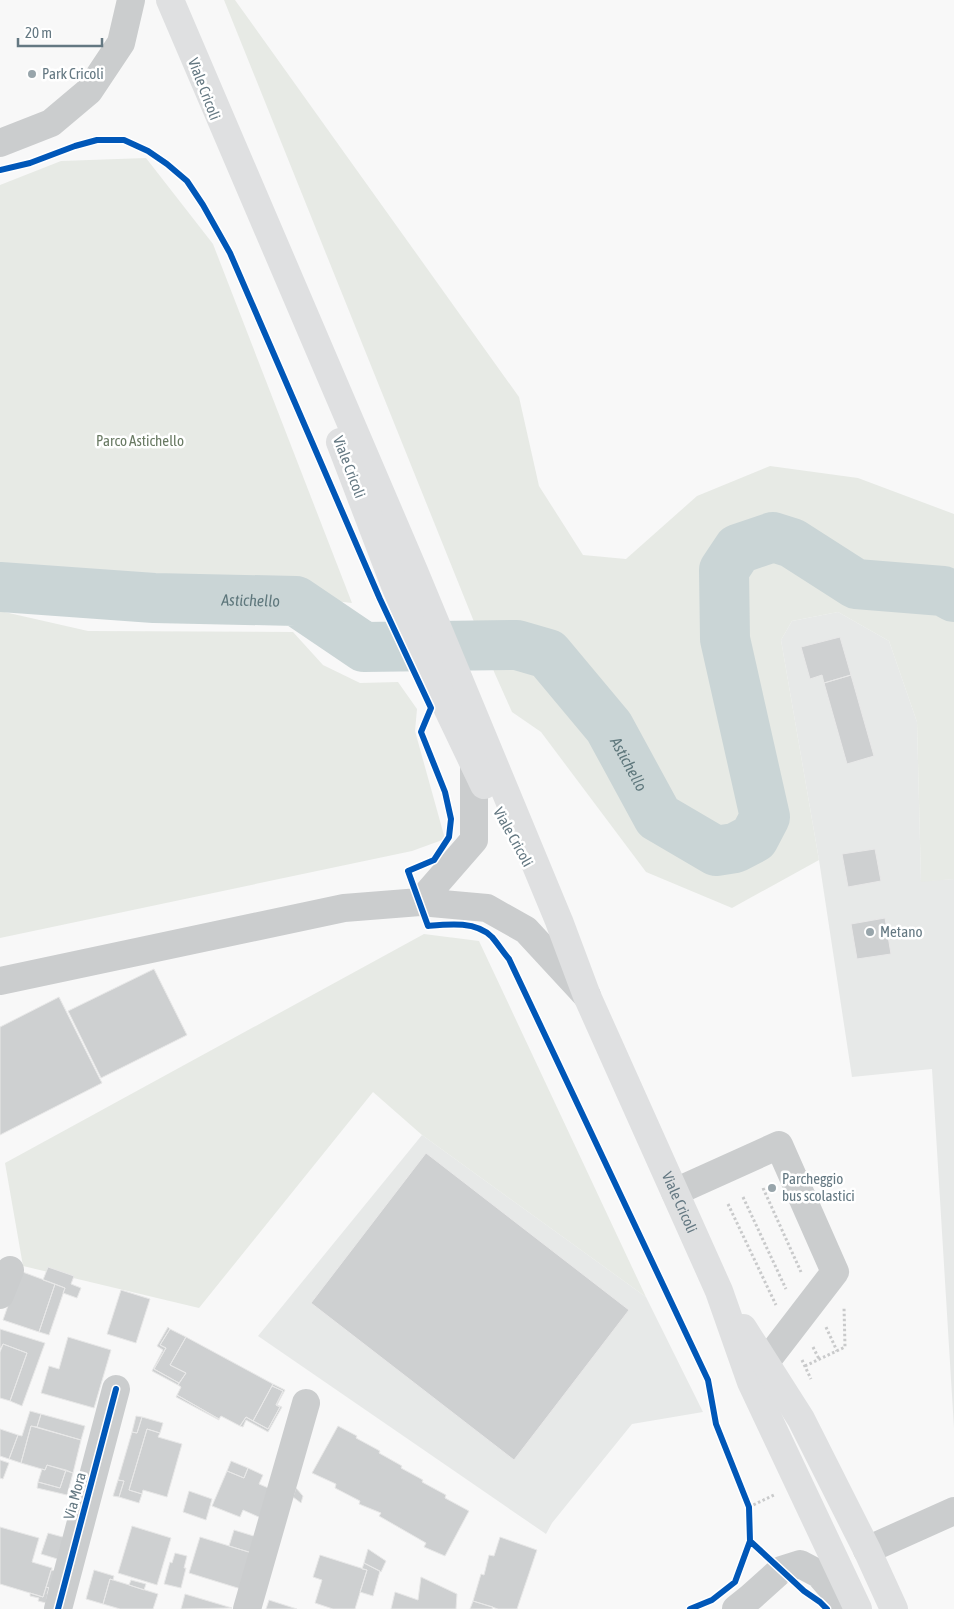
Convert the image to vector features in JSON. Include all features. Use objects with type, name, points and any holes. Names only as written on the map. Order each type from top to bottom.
[{"type":"main road","name":"Viale Cricoli","points":[[170,0],[449,687],[559,921],[587,996],[719,1291],[750,1382],[858,1609]]},
{"type":"main road","name":"Viale Cricoli","points":[[449,687],[474,766],[559,921]]},
{"type":"main road","name":"Viale Cricoli","points":[[719,1291],[801,1419],[867,1550],[894,1609]]},
{"type":"street","points":[[0,143],[51,122],[89,91],[121,43],[131,0]]},
{"type":"street","points":[[420,902],[474,840],[474,766]]},
{"type":"street","points":[[0,981],[344,908],[420,902],[487,908],[526,930],[587,996]]},
{"type":"street","points":[[675,1192],[779,1145],[835,1272],[765,1363]]},
{"type":"street","name":"Via Mora","points":[[58,1609],[116,1389]]},
{"type":"street","points":[[246,1609],[306,1403]]},
{"type":"street","points":[[867,1550],[954,1511]]},
{"type":"street","points":[[736,1609],[751,1598],[781,1570],[800,1564],[819,1574],[832,1589],[844,1609]]},
{"type":"path","points":[[743,1197],[819,1359]]},
{"type":"path","points":[[750,1507],[775,1494]]},
{"type":"path","points":[[746,1498],[750,1507],[750,1516]]},
{"type":"shaded area","points":[[838,612],[889,641],[917,722],[921,881],[954,879],[954,1428],[932,1069],[852,1077],[819,860],[781,640],[792,621]]},
{"type":"shaded area","points":[[422,1135],[646,1297],[703,1412],[632,1424],[552,1523],[546,1534],[258,1336]]},
{"type":"green space","points":[[224,0],[235,0],[519,397],[539,486],[583,555],[626,559],[697,496],[770,466],[858,478],[954,514],[954,879],[921,882],[917,722],[889,641],[838,612],[792,621],[781,640],[819,860],[732,908],[646,872],[541,732],[512,712],[495,674]]},
{"type":"green space","name":"Parco Astichello","points":[[146,158],[213,244],[352,603],[253,592],[0,572],[0,185],[61,161]]},
{"type":"green space","points":[[0,611],[88,631],[293,632],[323,665],[360,683],[398,682],[417,709],[415,731],[445,839],[412,851],[0,938]]},
{"type":"green space","points":[[424,934],[479,941],[646,1297],[422,1135],[373,1092],[199,1308],[23,1266],[5,1163]]},
{"type":"building","points":[[840,637],[851,675],[824,683],[822,675],[810,679],[801,647]]},
{"type":"building","points":[[851,675],[874,756],[847,764],[824,683]]},
{"type":"building","points":[[875,849],[881,881],[848,887],[842,854]]},
{"type":"building","points":[[885,918],[891,954],[857,959],[851,924]]},
{"type":"building","points":[[154,969],[187,1035],[101,1078],[68,1011]]},
{"type":"building","points":[[59,997],[102,1083],[0,1135],[0,1027]]},
{"type":"building","points":[[426,1153],[629,1310],[514,1460],[311,1303]]},
{"type":"building","points":[[48,1267],[74,1276],[71,1284],[81,1288],[77,1298],[63,1293],[65,1288],[43,1280]]},
{"type":"building","points":[[20,1271],[55,1284],[39,1332],[3,1320]]},
{"type":"building","points":[[55,1284],[65,1288],[49,1335],[39,1332]]},
{"type":"building","points":[[121,1290],[150,1299],[136,1343],[107,1334]]},
{"type":"building","points":[[168,1327],[170,1329],[160,1345],[166,1348],[154,1369],[179,1383],[178,1385],[152,1371],[163,1350],[157,1346]]},
{"type":"building","points":[[0,1329],[45,1343],[22,1406],[10,1401],[27,1353],[3,1344],[0,1348]]},
{"type":"building","points":[[170,1329],[186,1337],[170,1365],[186,1373],[179,1383],[154,1369],[166,1348],[160,1345]]},
{"type":"building","points":[[68,1337],[111,1350],[94,1408],[41,1393],[49,1366],[59,1369]]},
{"type":"building","points":[[186,1337],[273,1384],[253,1421],[246,1417],[240,1426],[221,1416],[219,1419],[177,1395],[181,1387],[178,1385],[186,1373],[170,1365]]},
{"type":"building","points":[[3,1344],[27,1353],[10,1401],[0,1398],[0,1352]]},
{"type":"building","points":[[273,1384],[285,1390],[277,1405],[282,1407],[268,1432],[246,1420],[243,1427],[240,1426],[246,1417],[268,1429],[280,1407],[276,1405],[283,1391],[272,1386]]},
{"type":"building","points":[[272,1386],[283,1391],[276,1405],[280,1407],[268,1429],[253,1421]]},
{"type":"building","points":[[177,1395],[219,1419],[219,1420],[176,1397]]},
{"type":"building","points":[[30,1411],[41,1414],[37,1427],[31,1426],[21,1463],[9,1459],[18,1435],[22,1436]]},
{"type":"building","points":[[41,1414],[85,1426],[81,1440],[37,1427]]},
{"type":"building","points":[[136,1416],[142,1417],[137,1433],[132,1432]]},
{"type":"building","points":[[142,1417],[163,1423],[160,1433],[147,1429],[129,1490],[142,1494],[139,1503],[119,1497],[124,1481],[118,1480],[132,1432],[137,1433]]},
{"type":"building","points":[[31,1426],[81,1440],[73,1473],[47,1465],[45,1470],[21,1463]]},
{"type":"building","points":[[338,1426],[380,1451],[379,1453],[402,1466],[401,1468],[423,1480],[422,1482],[446,1495],[445,1498],[469,1511],[445,1556],[424,1547],[426,1543],[379,1516],[381,1513],[359,1504],[360,1501],[335,1488],[336,1484],[312,1473]]},
{"type":"building","points":[[0,1429],[18,1435],[9,1459],[0,1456]]},
{"type":"building","points":[[147,1429],[160,1433],[158,1437],[182,1444],[167,1497],[143,1490],[142,1494],[129,1490]]},
{"type":"building","points":[[0,1460],[9,1463],[3,1479],[0,1478]]},
{"type":"building","points":[[231,1461],[248,1468],[244,1478],[227,1471]]},
{"type":"building","points":[[47,1465],[66,1470],[60,1488],[38,1482],[42,1469],[45,1470]]},
{"type":"building","points":[[248,1468],[263,1475],[259,1484],[273,1490],[261,1518],[243,1510],[240,1517],[212,1506],[227,1471],[244,1478]]},
{"type":"building","points":[[66,1470],[73,1473],[67,1495],[37,1488],[38,1482],[60,1488]]},
{"type":"building","points":[[118,1480],[124,1481],[119,1497],[113,1496]]},
{"type":"building","points":[[296,1488],[303,1496],[301,1503],[293,1497]]},
{"type":"building","points":[[189,1491],[212,1499],[206,1520],[183,1512]]},
{"type":"building","points":[[132,1526],[171,1538],[157,1585],[118,1573]]},
{"type":"building","points":[[0,1527],[39,1538],[32,1562],[52,1568],[43,1597],[0,1584]]},
{"type":"building","points":[[234,1530],[257,1537],[252,1553],[229,1546]]},
{"type":"building","points":[[48,1533],[70,1539],[64,1561],[41,1554]]},
{"type":"building","points":[[200,1537],[252,1553],[241,1589],[189,1573]]},
{"type":"building","points":[[500,1537],[537,1550],[517,1609],[498,1609],[473,1601],[481,1574],[484,1575],[489,1555],[494,1556]]},
{"type":"building","points":[[368,1549],[386,1561],[381,1572],[364,1563]]},
{"type":"building","points":[[175,1553],[187,1556],[181,1588],[164,1584],[170,1562],[172,1563]]},
{"type":"building","points":[[320,1555],[367,1570],[355,1609],[333,1609],[315,1603],[322,1580],[313,1577]]},
{"type":"building","points":[[364,1563],[380,1571],[373,1596],[360,1592],[367,1570],[362,1569]]},
{"type":"building","points":[[51,1570],[60,1572],[53,1596],[47,1594],[49,1588],[46,1587]]},
{"type":"building","points":[[94,1570],[114,1576],[113,1580],[110,1579],[103,1604],[86,1599]]},
{"type":"building","points":[[421,1577],[457,1594],[456,1609],[391,1609],[395,1592],[418,1600]]},
{"type":"building","points":[[110,1579],[158,1594],[153,1609],[120,1609],[103,1604]]},
{"type":"building","points":[[131,1580],[146,1584],[144,1590],[129,1585]]},
{"type":"building","points":[[46,1587],[49,1588],[46,1603],[38,1601],[39,1598],[30,1596],[30,1593],[43,1597]]},
{"type":"building","points":[[185,1594],[232,1608],[181,1609]]},
{"type":"building","points":[[269,1600],[297,1609],[266,1609]]},
{"type":"building","points":[[473,1601],[493,1607],[492,1609],[470,1609]]},
{"type":"waterway","name":"Astichello","points":[[0,587],[154,598],[296,601],[364,647],[517,645],[548,654],[609,727],[658,817],[716,851],[735,848],[754,838],[765,817],[725,639],[724,570],[738,549],[773,537],[792,543],[856,584],[943,591],[954,597]]},
{"type":"cycle path","points":[[0,170],[30,163],[97,140],[124,140],[148,151],[187,181],[230,253],[380,599],[431,708],[421,732],[445,792],[451,819],[449,837],[434,860],[408,871],[428,926],[462,925],[478,928],[492,937],[509,959],[708,1380],[716,1424],[749,1507],[750,1541],[735,1582],[712,1600],[690,1609]]},
{"type":"cycle path","points":[[58,1609],[116,1389]]},
{"type":"cycle path","points":[[750,1541],[804,1591],[827,1609]]},
{"type":"place","name":"Park Cricoli","points":[[32,74]]},
{"type":"place","name":"Metano","points":[[870,932]]},
{"type":"place","name":"Parcheggio bus scolastici","points":[[772,1188]]}]
